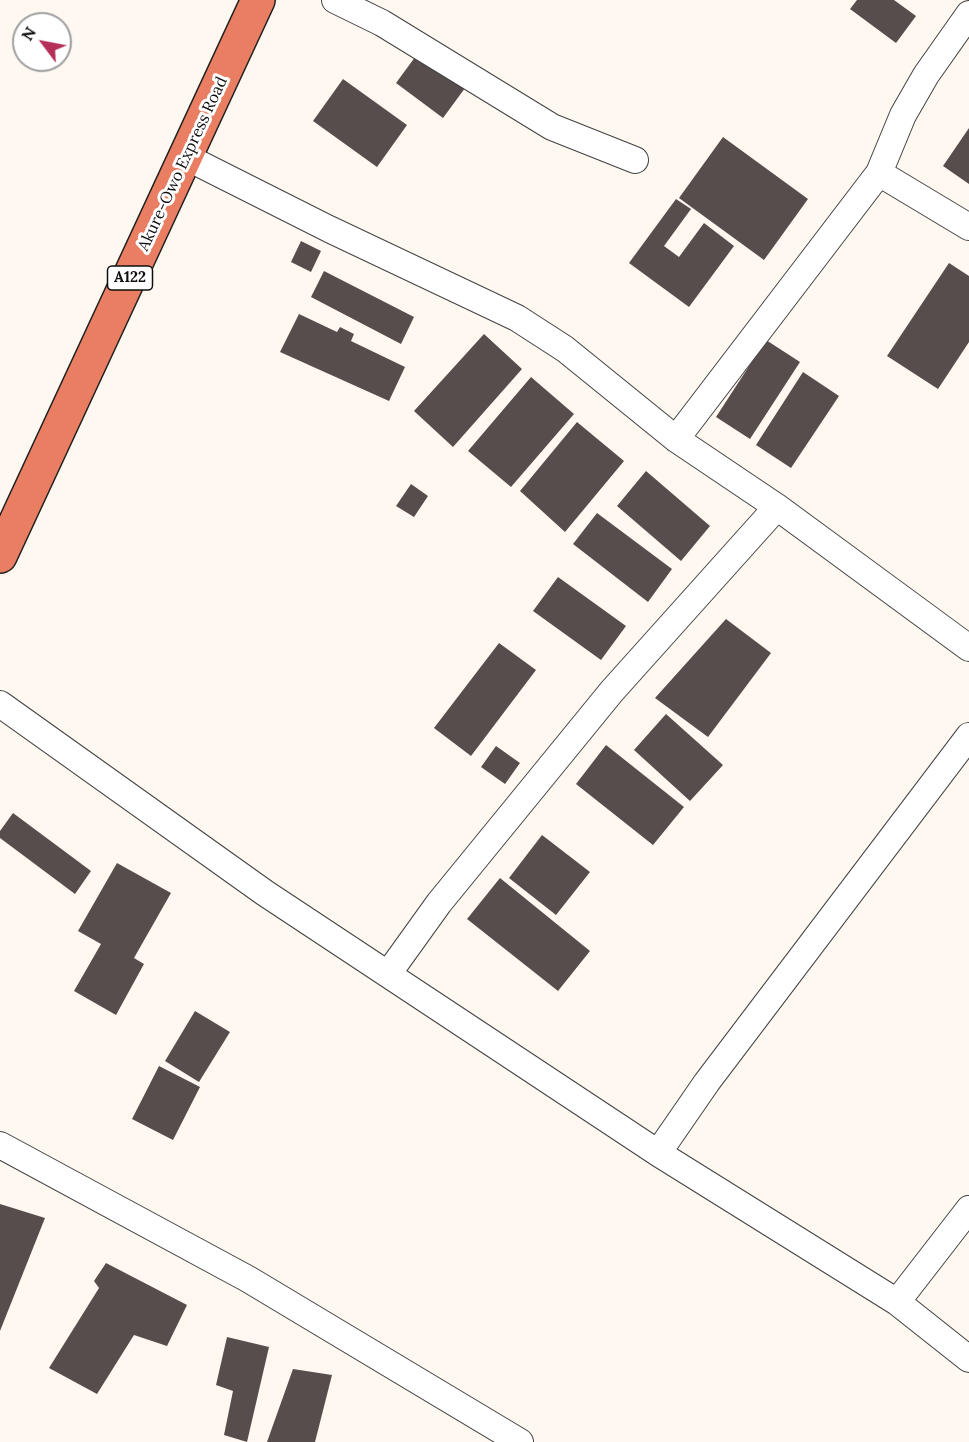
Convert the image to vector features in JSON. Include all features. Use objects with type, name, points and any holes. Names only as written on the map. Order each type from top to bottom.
[{"type":"highway","name":"Akure-Owo Express Road","points":[[0,556],[258,0]]},
{"type":"street","points":[[335,0],[382,23],[552,127],[635,160]]},
{"type":"street","points":[[676,439],[879,173],[903,115],[926,75],[969,14]]},
{"type":"street","points":[[186,157],[329,229],[517,318],[565,349],[676,439],[777,507],[969,648]]},
{"type":"street","points":[[879,173],[969,228]]},
{"type":"street","points":[[388,974],[439,903],[612,691],[777,507]]},
{"type":"street","points":[[0,704],[265,893],[658,1153],[897,1302],[969,1359]]},
{"type":"street","points":[[658,1153],[728,1054],[969,736]]},
{"type":"street","points":[[0,1145],[248,1279],[520,1442]]},
{"type":"street","points":[[897,1302],[969,1209]]},
{"type":"building","points":[[857,0],[894,0],[916,16],[896,43],[850,9]]},
{"type":"building","points":[[421,49],[468,84],[443,118],[396,83]]},
{"type":"building","points":[[343,79],[407,125],[377,167],[313,121]]},
{"type":"building","points":[[969,128],[969,184],[943,166]]},
{"type":"building","points":[[723,137],[808,199],[764,260],[679,198]]},
{"type":"building","points":[[676,199],[691,209],[664,246],[679,257],[704,223],[734,246],[689,307],[629,263]]},
{"type":"building","points":[[301,241],[321,251],[311,272],[291,262]]},
{"type":"building","points":[[949,263],[969,276],[969,342],[938,389],[887,356]]},
{"type":"building","points":[[324,271],[414,317],[401,344],[311,297]]},
{"type":"building","points":[[299,314],[337,332],[340,327],[354,334],[351,341],[405,367],[389,401],[280,352]]},
{"type":"building","points":[[484,334],[522,369],[453,447],[414,411]]},
{"type":"building","points":[[766,340],[800,362],[750,439],[716,417]]},
{"type":"building","points":[[803,372],[839,396],[791,468],[756,445]]},
{"type":"building","points":[[531,377],[574,414],[511,487],[468,451]]},
{"type":"building","points":[[577,422],[624,461],[565,532],[520,491]]},
{"type":"building","points":[[646,471],[710,526],[681,561],[617,506]]},
{"type":"building","points":[[411,484],[428,496],[414,517],[396,506]]},
{"type":"building","points":[[597,513],[672,569],[648,602],[573,544]]},
{"type":"building","points":[[558,577],[626,626],[601,660],[533,611]]},
{"type":"building","points":[[726,619],[771,653],[708,737],[655,698]]},
{"type":"building","points":[[499,643],[536,670],[471,756],[434,728]]},
{"type":"building","points":[[666,714],[723,765],[690,801],[634,750]]},
{"type":"building","points":[[606,745],[684,807],[653,845],[576,784]]},
{"type":"building","points":[[496,746],[520,763],[505,784],[481,767]]},
{"type":"building","points":[[13,813],[91,871],[75,894],[0,838],[0,831]]},
{"type":"building","points":[[542,835],[590,872],[556,915],[509,878]]},
{"type":"building","points":[[117,863],[171,893],[134,958],[144,964],[116,1015],[74,991],[101,944],[78,931]]},
{"type":"building","points":[[500,878],[590,951],[558,991],[467,919]]},
{"type":"building","points":[[195,1011],[230,1032],[199,1082],[165,1061]]},
{"type":"building","points":[[159,1066],[200,1087],[173,1140],[132,1119]]},
{"type":"building","points":[[0,1204],[45,1218],[0,1331]]},
{"type":"building","points":[[106,1263],[187,1305],[167,1346],[134,1335],[97,1394],[49,1368],[99,1288],[94,1281]]},
{"type":"building","points":[[227,1337],[269,1347],[247,1442],[224,1435],[233,1391],[216,1385]]},
{"type":"building","points":[[293,1369],[332,1375],[315,1442],[267,1442]]}]
